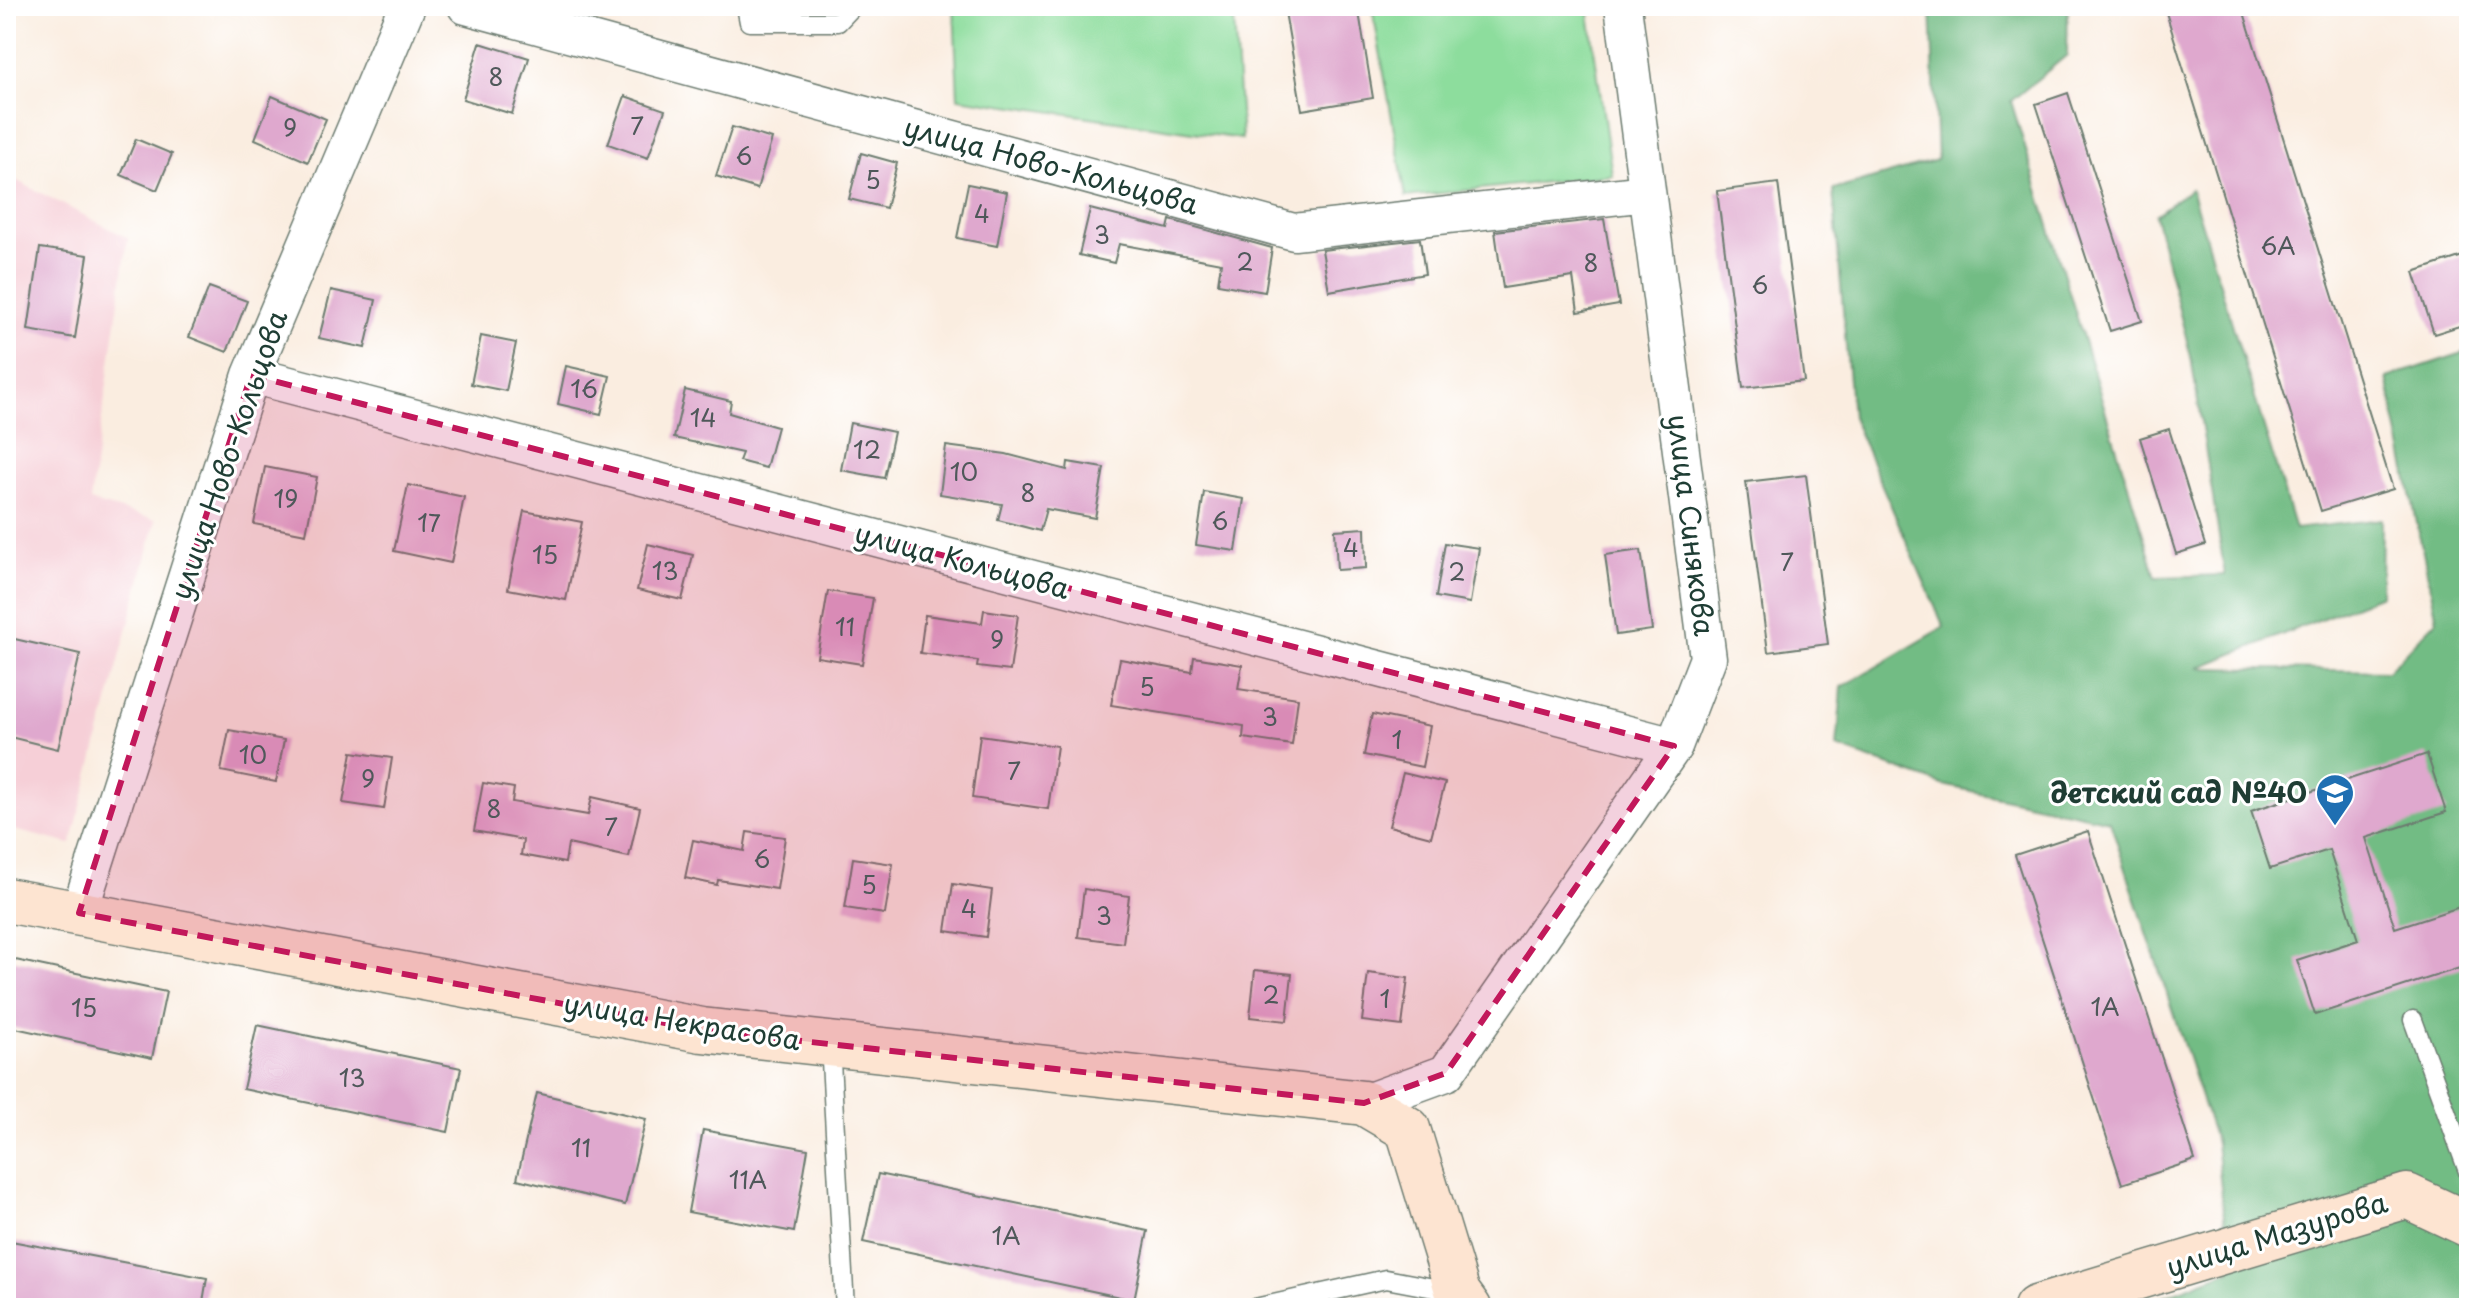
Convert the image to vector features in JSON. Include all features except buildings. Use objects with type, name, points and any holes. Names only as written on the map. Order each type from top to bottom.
[{"type":"street","name":"улица Ново-Кольцова","points":[[79,913],[251,375],[407,6]]},
{"type":"street","name":"улица Ново-Кольцова","points":[[466,6],[1294,232],[1647,193]]},
{"type":"street","name":"улица Синякова","points":[[1364,1103],[1446,1073],[1674,746],[1708,658],[1623,6]]},
{"type":"street","name":"улица Кольцова","points":[[251,375],[1674,746]]},
{"type":"street","name":"улица Некрасова","points":[[6,900],[702,1030],[1364,1103]]},
{"type":"street","points":[[1364,1103],[1408,1129],[1463,1300]]},
{"type":"street","name":"улица Мазурова","points":[[2036,1308],[2407,1196],[2469,1225]]},
{"type":"lane","points":[[746,6],[749,22],[838,22],[853,6]]},
{"type":"lane","points":[[2413,1020],[2469,1174]]},
{"type":"lane","points":[[830,1044],[845,1308]]},
{"type":"lane","points":[[1255,1308],[1386,1279],[1463,1300]]},
{"type":"highlighted area","points":[[251,375],[1674,746],[1446,1073],[1364,1103],[702,1030],[79,913]]},
{"type":"shaded area","points":[[6,175],[128,238],[90,501],[156,520],[71,844],[6,828]]},
{"type":"green space","points":[[954,6],[1233,6],[1242,139],[958,98]]},
{"type":"green space","points":[[1372,6],[1588,6],[1612,175],[1406,197]]},
{"type":"green space","points":[[1931,6],[2068,6],[2067,55],[2011,101],[2156,577],[2225,575],[2191,357],[2155,215],[2191,189],[2295,529],[2382,519],[2381,595],[2198,668],[2388,671],[2437,620],[2387,378],[2469,351],[2469,1308],[2134,1308],[2230,1270],[2216,1143],[2110,821],[1943,785],[1837,747],[1842,687],[1944,627],[1852,417],[1833,190],[1937,160]]},
{"type":"place","name":"детский сад №40","points":[[2335,827]]}]
